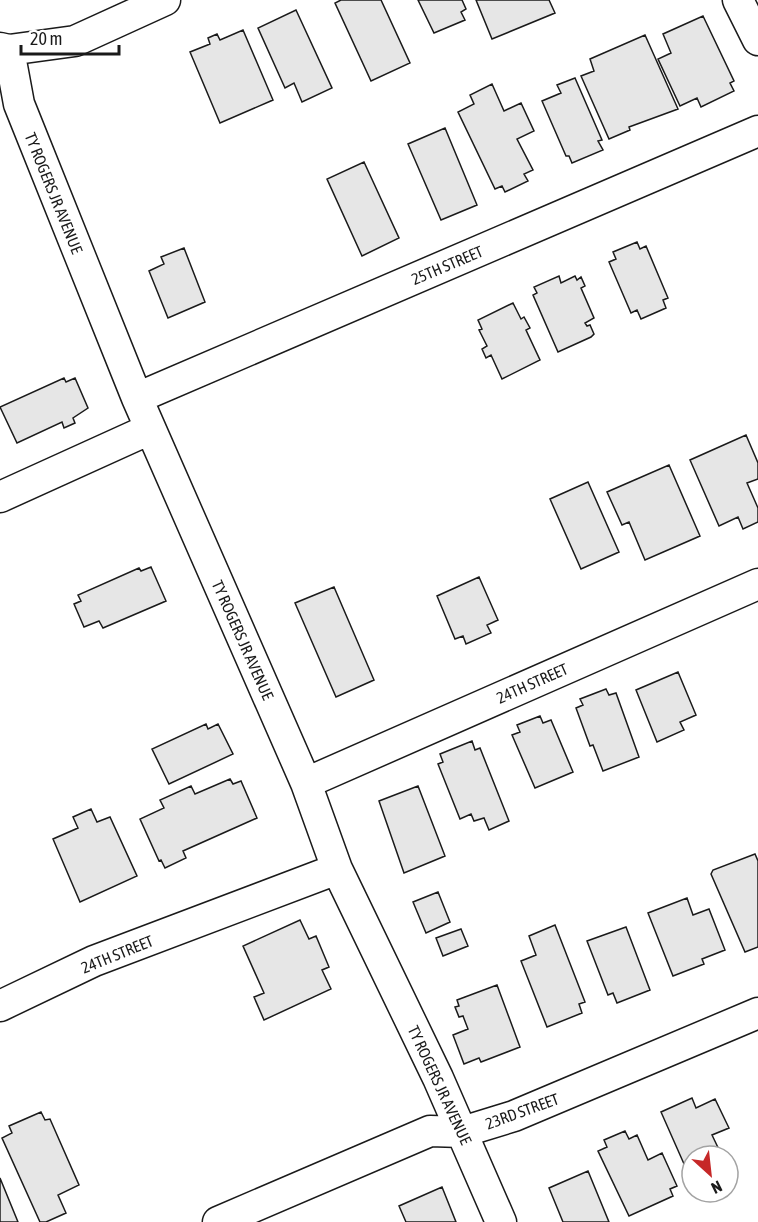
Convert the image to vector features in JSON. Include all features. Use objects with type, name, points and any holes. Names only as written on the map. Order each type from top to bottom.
[{"type":"street","points":[[5,49],[75,41],[165,0]]},
{"type":"street","points":[[738,0],[758,40]]},
{"type":"street","name":"TY ROGERS JR AVENUE","points":[[5,49],[19,104],[136,398],[306,783],[337,869],[462,1132],[501,1222]]},
{"type":"street","name":"25TH STREET","points":[[136,398],[758,131]]},
{"type":"street","points":[[0,497],[150,429]]},
{"type":"street","name":"24TH STREET","points":[[306,783],[758,584]]},
{"type":"street","name":"24TH STREET","points":[[0,1006],[94,961],[337,869]]},
{"type":"street","name":"23RD STREET","points":[[218,1222],[430,1131],[462,1132],[514,1116],[758,1013]]},
{"type":"building","points":[[341,0],[381,0],[410,63],[371,81],[335,3]]},
{"type":"building","points":[[418,0],[462,0],[466,9],[461,12],[465,20],[434,33]]},
{"type":"building","points":[[476,0],[549,0],[555,13],[492,39]]},
{"type":"building","points":[[296,10],[332,88],[302,102],[294,83],[285,88],[258,28]]},
{"type":"building","points":[[703,16],[734,81],[730,83],[734,91],[701,107],[697,98],[680,106],[658,59],[671,53],[663,34]]},
{"type":"building","points":[[243,30],[273,100],[220,123],[190,52],[210,44],[208,38],[217,34],[220,40]]},
{"type":"building","points":[[645,35],[678,109],[629,127],[630,130],[609,139],[581,76],[594,71],[590,59]]},
{"type":"building","points":[[575,78],[602,140],[598,141],[603,150],[572,163],[569,156],[566,156],[542,101],[561,93],[557,85]]},
{"type":"building","points":[[492,84],[504,111],[521,103],[534,131],[517,139],[533,170],[524,174],[528,181],[505,192],[502,186],[495,189],[458,112],[474,104],[470,95]]},
{"type":"building","points":[[445,128],[477,205],[441,220],[408,144]]},
{"type":"building","points":[[364,162],[399,238],[362,256],[327,179]]},
{"type":"building","points":[[637,242],[640,249],[646,246],[668,298],[663,300],[666,308],[641,319],[637,310],[631,313],[609,262],[616,259],[613,252]]},
{"type":"building","points":[[184,248],[205,302],[168,318],[149,271],[164,264],[161,257]]},
{"type":"building","points":[[559,276],[561,283],[575,276],[577,280],[581,277],[585,286],[581,288],[594,318],[585,323],[587,326],[590,325],[594,334],[558,352],[533,295],[537,293],[534,287]]},
{"type":"building","points":[[513,303],[521,319],[524,317],[530,328],[526,330],[540,360],[502,379],[491,355],[486,358],[482,349],[487,346],[479,330],[482,329],[478,320]]},
{"type":"building","points":[[64,378],[66,382],[75,378],[88,408],[73,418],[75,423],[64,428],[62,422],[17,443],[0,407]]},
{"type":"building","points":[[746,435],[758,463],[758,479],[747,483],[758,508],[758,522],[743,529],[738,517],[719,526],[690,460]]},
{"type":"building","points":[[669,465],[700,536],[645,560],[629,522],[622,525],[607,492]]},
{"type":"building","points":[[588,482],[619,552],[581,569],[550,499]]},
{"type":"building","points":[[151,567],[166,601],[103,628],[99,621],[84,627],[74,604],[81,601],[78,595],[139,568],[141,571]]},
{"type":"building","points":[[479,577],[498,620],[487,625],[491,633],[466,644],[463,636],[455,639],[437,596]]},
{"type":"building","points":[[334,587],[374,680],[336,697],[295,603]]},
{"type":"building","points":[[678,672],[696,715],[680,722],[684,730],[657,742],[636,690]]},
{"type":"building","points":[[606,689],[609,695],[616,693],[639,757],[603,771],[593,745],[590,746],[576,708],[583,705],[580,699]]},
{"type":"building","points":[[540,716],[543,723],[551,720],[573,772],[535,788],[512,735],[520,732],[517,725]]},
{"type":"building","points":[[206,724],[208,729],[218,724],[233,754],[169,784],[152,749]]},
{"type":"building","points":[[472,741],[475,750],[480,748],[509,821],[489,830],[484,818],[474,821],[471,814],[460,819],[438,764],[443,762],[440,754]]},
{"type":"building","points":[[230,779],[233,784],[241,781],[257,818],[183,851],[186,858],[165,868],[161,860],[159,861],[140,819],[164,808],[160,800],[191,786],[195,794]]},
{"type":"building","points":[[418,786],[445,856],[404,873],[379,801]]},
{"type":"building","points":[[91,809],[97,822],[110,817],[137,876],[80,902],[53,839],[78,828],[73,817]]},
{"type":"building","points":[[755,854],[758,861],[758,947],[745,952],[711,874],[713,870]]},
{"type":"building","points":[[438,892],[450,922],[426,933],[413,902]]},
{"type":"building","points":[[687,898],[693,915],[709,909],[725,950],[702,959],[704,964],[673,976],[648,913]]},
{"type":"building","points":[[300,920],[309,939],[316,936],[329,967],[322,970],[331,989],[264,1020],[254,997],[264,993],[243,946]]},
{"type":"building","points":[[555,925],[585,1002],[579,1004],[582,1013],[547,1027],[521,961],[536,955],[529,936]]},
{"type":"building","points":[[626,927],[650,990],[617,1003],[613,993],[608,995],[587,941]]},
{"type":"building","points":[[461,929],[468,946],[443,956],[436,938]]},
{"type":"building","points":[[497,985],[520,1047],[481,1062],[479,1058],[464,1064],[453,1035],[468,1029],[463,1016],[459,1017],[455,1007],[459,1006],[457,1000]]},
{"type":"building","points":[[692,1098],[696,1108],[715,1099],[729,1128],[712,1135],[716,1144],[680,1144],[680,1155],[661,1112]]},
{"type":"building","points":[[41,1112],[45,1120],[50,1119],[79,1185],[58,1195],[66,1213],[46,1222],[40,1222],[2,1138],[12,1133],[9,1126]]},
{"type":"building","points":[[625,1131],[629,1139],[637,1135],[648,1160],[662,1153],[677,1186],[670,1189],[673,1196],[629,1216],[598,1151],[607,1147],[604,1140]]},
{"type":"building","points":[[588,1171],[609,1222],[563,1222],[549,1188]]},
{"type":"building","points":[[0,1178],[18,1222],[0,1222]]},
{"type":"building","points":[[442,1187],[456,1222],[406,1222],[399,1206]]}]
